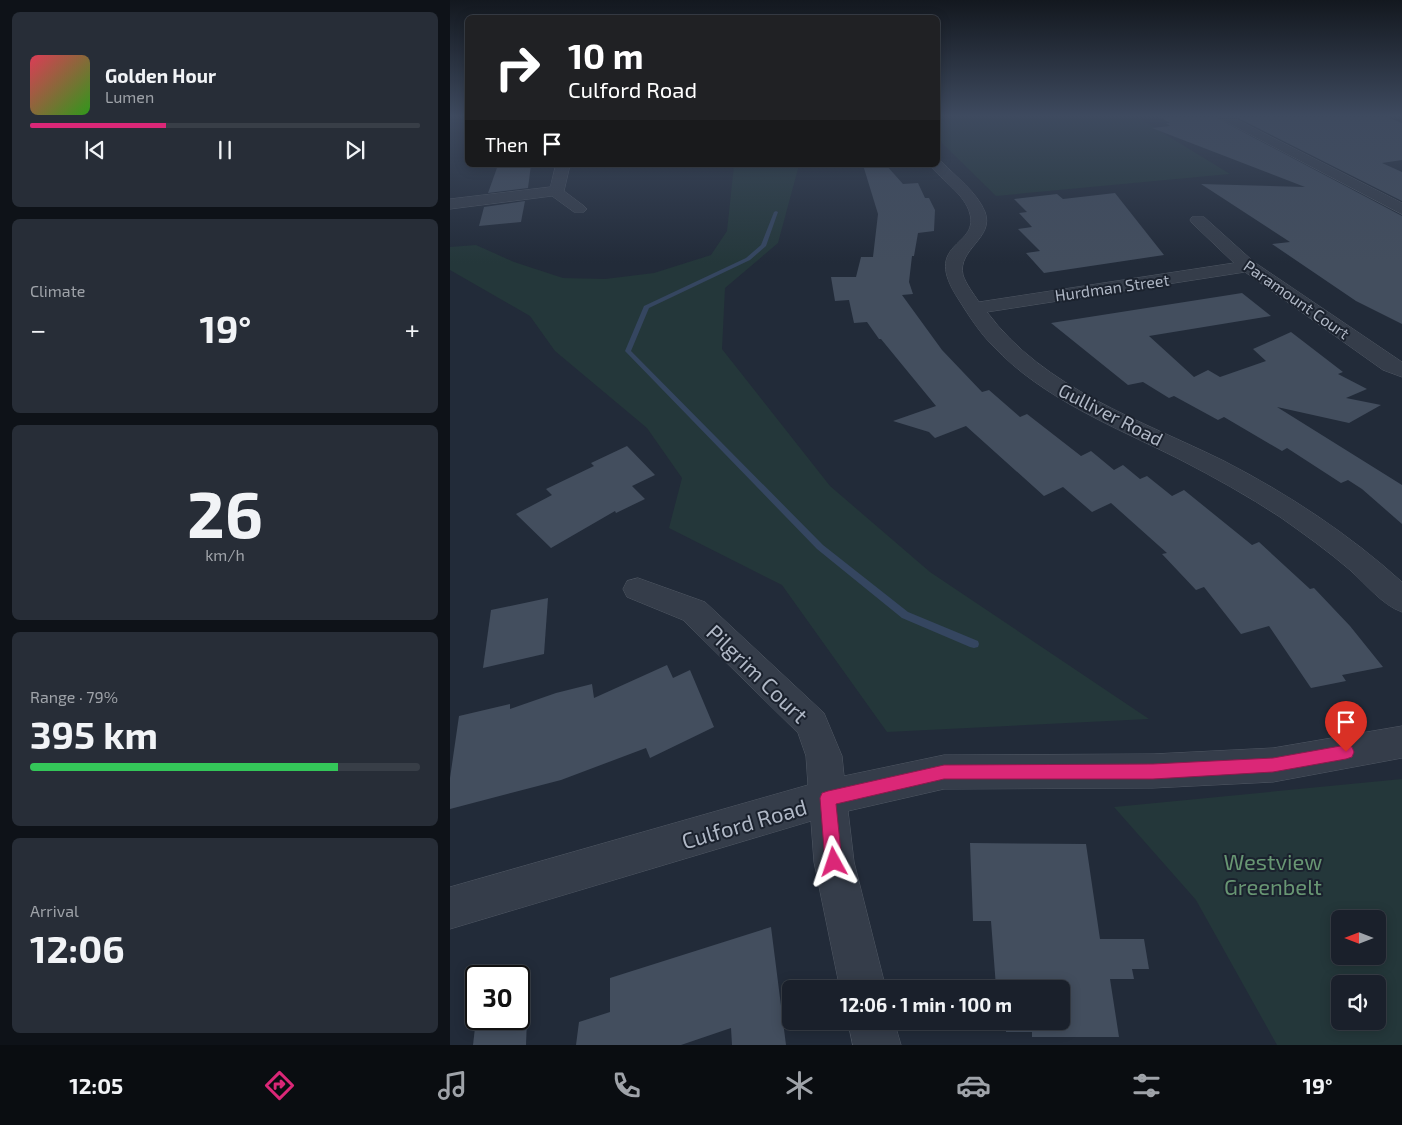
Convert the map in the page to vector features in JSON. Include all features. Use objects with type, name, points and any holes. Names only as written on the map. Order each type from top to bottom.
[{"type":"street","points":[[1318,166],[1402,209]]},
{"type":"street","points":[[563,167],[557,190],[559,195],[579,209]]},
{"type":"street","name":"Gulliver Road","points":[[939,167],[974,205],[978,215],[979,226],[954,262],[955,278],[999,341],[1050,382],[1111,416],[1257,489],[1290,509],[1344,548],[1402,600]]},
{"type":"street","points":[[450,204],[557,190]]},
{"type":"street","name":"Paramount Court","points":[[1198,220],[1248,266],[1383,359],[1402,370]]},
{"type":"street","name":"Hurdman Street","points":[[975,308],[1248,266]]},
{"type":"street","name":"Pilgrim Court","points":[[638,589],[694,611],[812,724],[824,756],[834,862],[862,980]]},
{"type":"street","name":"Culford Road","points":[[450,908],[828,798],[944,772],[1153,771],[1273,765],[1402,742]]},
{"type":"street","points":[[873,1030],[877,1045]]},
{"type":"green space","points":[[965,166],[1217,166],[1230,174],[996,196]]},
{"type":"green space","points":[[734,167],[798,167],[778,243],[725,288],[722,349],[830,486],[930,572],[1149,719],[887,732],[782,585],[669,528],[682,478],[647,428],[555,351],[530,316],[450,270],[450,247],[476,245],[514,262],[563,278],[605,279],[654,273],[711,255],[727,231]]},
{"type":"green space","name":"Westview Greenbelt","points":[[1402,779],[1402,1045],[1277,1045],[1196,900],[1114,807]]},
{"type":"building","points":[[1250,166],[1307,166],[1402,216],[1402,324],[1356,301],[1272,244],[1290,242],[1201,184],[1305,187]]},
{"type":"building","points":[[1332,166],[1388,166],[1402,172],[1402,201]]},
{"type":"building","points":[[497,167],[531,167],[528,188],[488,193]]},
{"type":"building","points":[[864,167],[888,167],[903,184],[918,183],[925,198],[929,198],[935,210],[934,231],[918,233],[914,256],[912,256],[909,282],[913,294],[902,295],[942,350],[982,392],[989,390],[1020,417],[1027,414],[1081,456],[1091,451],[1114,470],[1123,465],[1140,479],[1147,476],[1172,496],[1184,490],[1252,545],[1259,542],[1310,589],[1314,588],[1350,626],[1383,667],[1342,675],[1346,681],[1311,688],[1269,626],[1241,634],[1204,587],[1196,590],[1162,554],[1167,553],[1111,503],[1092,512],[1063,487],[1044,496],[966,426],[935,438],[929,432],[893,421],[936,406],[881,339],[879,339],[867,322],[854,323],[849,300],[835,301],[831,277],[856,277],[861,257],[873,257],[878,214]]},
{"type":"building","points":[[1115,193],[1164,255],[1044,273],[1026,253],[1040,251],[1018,229],[1032,227],[1019,213],[1027,212],[1014,199],[1057,194],[1063,199]]},
{"type":"building","points":[[525,201],[521,222],[479,226],[484,207]]},
{"type":"building","points":[[1242,293],[1271,316],[1149,336],[1194,377],[1208,370],[1220,377],[1266,361],[1253,349],[1291,332],[1343,372],[1338,374],[1367,389],[1346,398],[1381,405],[1349,423],[1277,407],[1402,485],[1402,524],[1362,489],[1348,480],[1341,483],[1287,448],[1282,451],[1224,417],[1218,420],[1174,396],[1169,398],[1143,382],[1128,385],[1051,323]]},
{"type":"building","points":[[627,446],[655,475],[632,486],[645,499],[616,513],[615,511],[551,548],[516,514],[552,495],[546,489],[594,466],[591,463]]},
{"type":"building","points":[[548,598],[544,654],[483,668],[491,610]]},
{"type":"building","points":[[667,665],[673,678],[690,670],[714,727],[650,758],[646,748],[561,780],[450,809],[450,778],[459,716],[510,704],[510,709],[556,693],[592,684],[594,698]]},
{"type":"building","points":[[970,843],[1086,844],[1100,939],[1144,939],[1149,969],[1132,969],[1134,979],[1110,979],[1119,1037],[1032,1037],[1032,1032],[1006,1032],[1006,1030],[1070,1030],[1070,980],[995,980],[991,921],[973,921]]},
{"type":"building","points":[[771,927],[782,1014],[782,1030],[784,1030],[786,1045],[732,1045],[731,1028],[681,1045],[576,1045],[579,1022],[610,1012],[610,978]]},
{"type":"building","points":[[475,1030],[527,1030],[526,1045],[473,1045]]},
{"type":"waterway","points":[[776,212],[763,246],[748,259],[646,307],[628,351],[820,547],[905,615],[974,644]]},
{"type":"route","points":[[834,862],[828,798],[944,772],[1026,770],[1153,771],[1273,765],[1346,752]]}]
